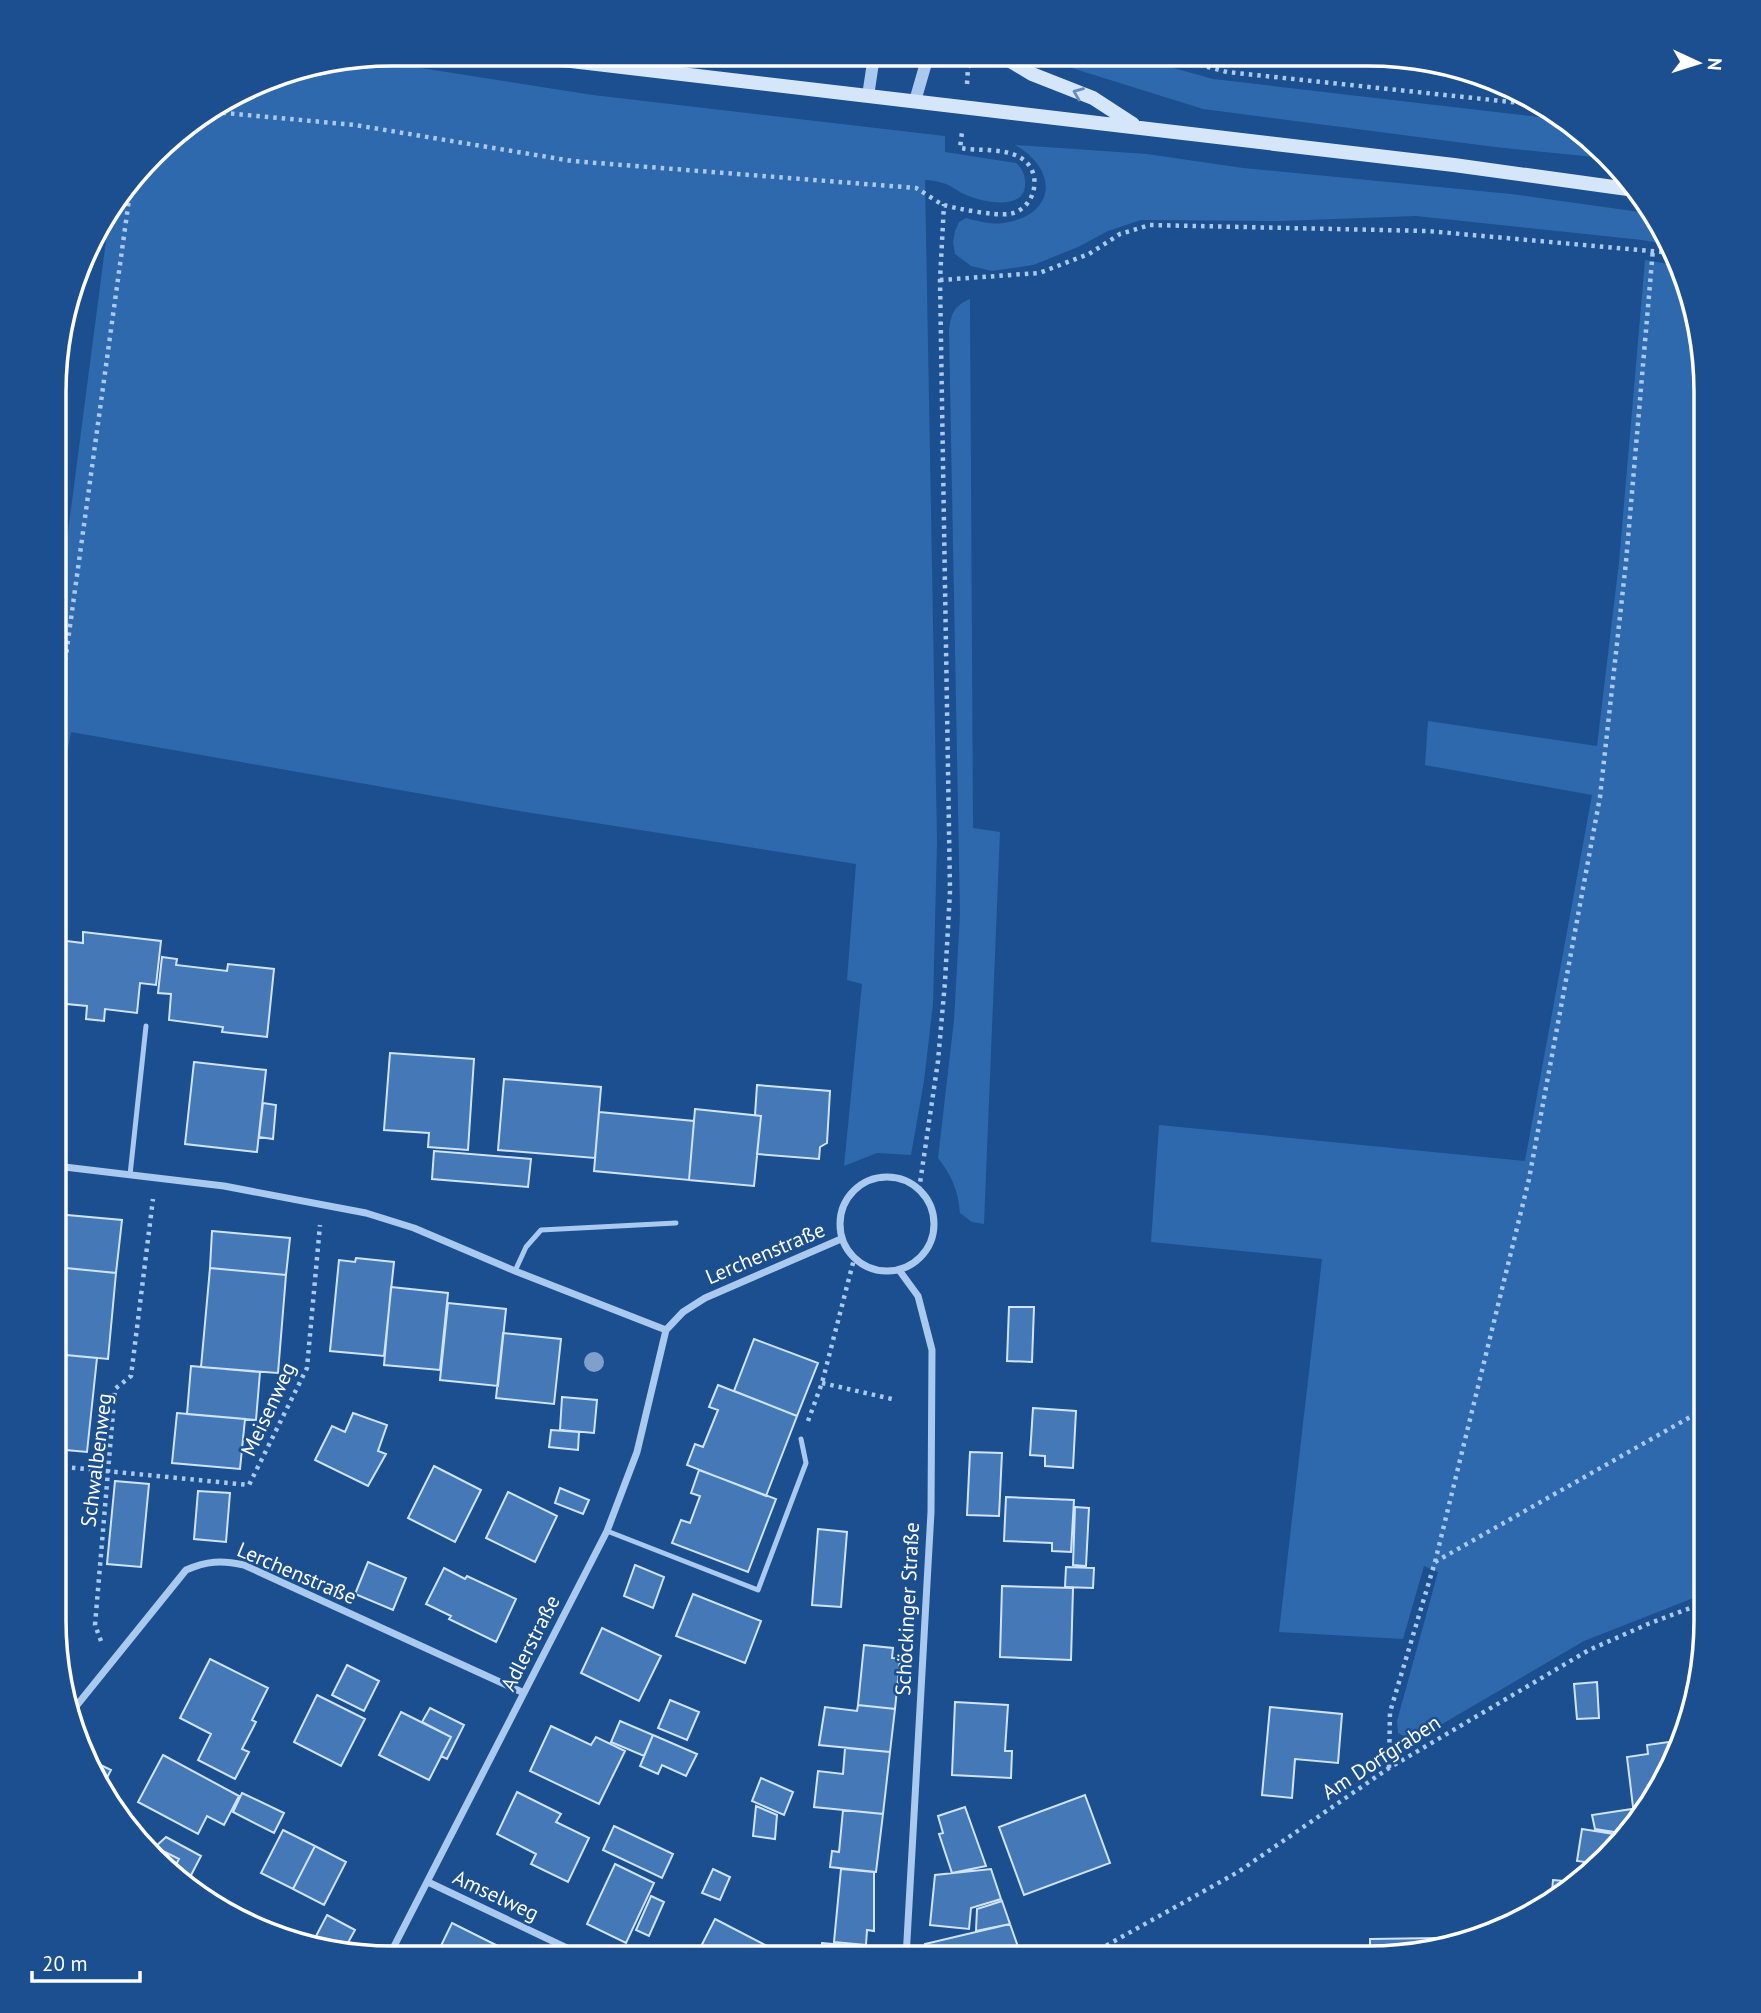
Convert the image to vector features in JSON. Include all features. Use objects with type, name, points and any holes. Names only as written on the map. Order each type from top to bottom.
[{"type":"main road","points":[[613,66],[1454,165],[1623,188]]},
{"type":"main road","points":[[1019,66],[1093,98],[1137,127]]},
{"type":"street","points":[[868,96],[872,66]]},
{"type":"street","points":[[915,101],[925,66]]},
{"type":"street","points":[[66,1168],[224,1186],[366,1213],[414,1228],[666,1330]]},
{"type":"street","points":[[887,1177],[905,1180],[919,1190],[931,1206],[934,1226],[929,1245],[917,1261],[899,1270],[875,1270],[854,1259],[841,1239],[839,1221],[843,1204],[854,1189],[869,1180],[887,1177]]},
{"type":"street","name":"Lerchenstraße","points":[[666,1330],[683,1312],[705,1298],[841,1239]]},
{"type":"street","name":"Schöckinger Straße","points":[[899,1270],[918,1296],[932,1350],[931,1526],[907,1946]]},
{"type":"street","name":"Adlerstraße","points":[[394,1946],[607,1531],[637,1452],[666,1330]]},
{"type":"street","name":"Lerchenstraße","points":[[78,1704],[186,1570],[204,1562],[222,1560],[244,1565],[524,1693]]},
{"type":"street","name":"Amselweg","points":[[428,1882],[563,1946]]},
{"type":"lane","points":[[130,1175],[146,1026]]},
{"type":"lane","points":[[516,1271],[526,1247],[541,1230],[676,1223]]},
{"type":"lane","points":[[607,1531],[758,1590],[806,1462],[801,1438]]},
{"type":"path","points":[[1204,66],[1227,72],[1518,103]]},
{"type":"path","points":[[224,113],[355,125],[572,161],[916,188],[944,204],[995,213],[1010,214],[1026,206],[1035,185],[1032,170],[1018,156],[960,148],[964,106]]},
{"type":"path","points":[[66,655],[129,201]]},
{"type":"path","points":[[919,1190],[938,1061],[950,891],[940,280],[944,204]]},
{"type":"path","points":[[940,280],[1039,273],[1089,254],[1120,234],[1150,225],[1427,232],[1662,251]]},
{"type":"path","points":[[1389,1768],[1390,1712],[1435,1562],[1529,1179],[1600,797],[1626,562],[1653,249]]},
{"type":"path","name":"Schwalbenweg","points":[[111,1665],[95,1625],[115,1389],[131,1376],[156,1177]]},
{"type":"path","name":"Meisenweg","points":[[108,1472],[249,1485],[307,1368],[323,1203]]},
{"type":"path","points":[[801,1438],[822,1383],[854,1259]]},
{"type":"path","points":[[822,1383],[892,1399]]},
{"type":"path","points":[[1435,1562],[1695,1414]]},
{"type":"path","points":[[66,1467],[108,1472]]},
{"type":"path","name":"Am Dorfgraben","points":[[1105,1946],[1238,1872],[1389,1768],[1589,1650],[1695,1606]]},
{"type":"shaded area","points":[[409,66],[593,95],[945,136],[945,152],[1016,163],[1023,172],[1024,191],[1019,198],[1011,201],[992,202],[973,198],[946,184],[925,180],[937,842],[933,1004],[924,1081],[911,1155],[877,1153],[844,1166],[862,984],[847,980],[856,864],[513,810],[71,732],[66,760],[66,547],[107,235],[147,177],[177,147],[211,121],[267,91],[350,69]]},
{"type":"shaded area","points":[[1065,66],[1167,66],[1213,79],[1544,118],[1594,157],[1495,147],[1203,109]]},
{"type":"shaded area","points":[[1015,145],[1147,154],[1243,168],[1511,194],[1641,212],[1658,243],[1416,216],[1281,221],[1141,220],[1108,231],[1078,247],[1033,265],[992,271],[971,266],[955,254],[953,242],[959,222],[966,218],[1004,223],[1034,211],[1042,201],[1046,190],[1045,179],[1029,155]]},
{"type":"shaded area","points":[[1645,260],[1669,264],[1670,267],[1688,329],[1695,392],[1695,1598],[1584,1641],[1413,1741],[1398,1733],[1397,1721],[1438,1572],[1424,1566],[1403,1639],[1279,1632],[1322,1259],[1151,1242],[1159,1125],[1525,1161],[1592,795],[1425,765],[1428,721],[1597,746],[1619,562]]},
{"type":"shaded area","points":[[970,299],[973,828],[1000,832],[984,1224],[972,1222],[960,1213],[954,1184],[938,1158],[954,1020],[960,914],[949,331],[954,311]]},
{"type":"building","points":[[83,932],[161,941],[156,985],[140,983],[137,1013],[105,1009],[104,1021],[86,1019],[87,1006],[66,1004],[66,941],[83,943]]},
{"type":"building","points":[[162,957],[177,959],[176,965],[227,971],[228,964],[274,969],[267,1037],[222,1032],[223,1027],[169,1020],[171,994],[158,993]]},
{"type":"building","points":[[390,1053],[474,1059],[468,1150],[428,1147],[429,1133],[384,1130]]},
{"type":"building","points":[[194,1062],[266,1070],[257,1152],[185,1144]]},
{"type":"building","points":[[504,1079],[601,1087],[595,1158],[498,1150]]},
{"type":"building","points":[[757,1085],[830,1091],[827,1143],[820,1147],[819,1159],[757,1154],[761,1116],[755,1115]]},
{"type":"building","points":[[263,1103],[276,1105],[273,1139],[259,1137]]},
{"type":"building","points":[[695,1109],[761,1116],[754,1186],[689,1180]]},
{"type":"building","points":[[599,1112],[694,1121],[689,1180],[594,1171]]},
{"type":"building","points":[[434,1151],[531,1159],[528,1187],[432,1179]]},
{"type":"building","points":[[66,1215],[122,1220],[116,1273],[66,1268]]},
{"type":"building","points":[[212,1231],[290,1238],[286,1275],[210,1268]]},
{"type":"building","points":[[356,1258],[394,1262],[384,1356],[330,1351],[339,1260],[355,1262]]},
{"type":"building","points":[[66,1268],[116,1273],[108,1359],[66,1355]]},
{"type":"building","points":[[210,1268],[286,1275],[278,1373],[201,1367]]},
{"type":"building","points":[[391,1287],[448,1293],[440,1370],[384,1365]]},
{"type":"building","points":[[448,1303],[506,1309],[498,1386],[440,1380]]},
{"type":"building","points":[[1009,1307],[1034,1307],[1032,1362],[1007,1361]]},
{"type":"building","points":[[503,1333],[561,1339],[554,1404],[496,1398]]},
{"type":"building","points":[[754,1339],[818,1363],[797,1416],[734,1391]]},
{"type":"building","points":[[66,1355],[97,1358],[87,1452],[66,1450]]},
{"type":"building","points":[[191,1366],[260,1372],[256,1420],[187,1414]]},
{"type":"building","points":[[718,1385],[797,1416],[766,1496],[687,1465],[695,1444],[703,1447],[718,1410],[709,1407]]},
{"type":"building","points":[[562,1397],[597,1400],[594,1433],[560,1430]]},
{"type":"building","points":[[1033,1408],[1076,1411],[1073,1468],[1045,1466],[1045,1456],[1030,1455]]},
{"type":"building","points":[[177,1413],[245,1419],[240,1469],[172,1463]]},
{"type":"building","points":[[353,1413],[387,1425],[378,1451],[386,1454],[368,1486],[315,1460],[332,1426],[345,1432]]},
{"type":"building","points":[[551,1430],[579,1432],[578,1450],[549,1447]]},
{"type":"building","points":[[970,1452],[1002,1453],[999,1516],[967,1515]]},
{"type":"building","points":[[434,1466],[481,1490],[455,1542],[408,1518]]},
{"type":"building","points":[[699,1470],[776,1499],[748,1572],[672,1543],[681,1520],[690,1523],[700,1496],[691,1493]]},
{"type":"building","points":[[115,1481],[149,1484],[141,1567],[107,1564]]},
{"type":"building","points":[[560,1488],[589,1500],[583,1514],[555,1503]]},
{"type":"building","points":[[198,1491],[230,1493],[226,1542],[194,1539]]},
{"type":"building","points":[[508,1492],[557,1516],[535,1562],[486,1538]]},
{"type":"building","points":[[1006,1497],[1074,1500],[1071,1552],[1052,1551],[1052,1543],[1004,1541]]},
{"type":"building","points":[[1075,1507],[1089,1508],[1086,1566],[1073,1565]]},
{"type":"building","points":[[818,1529],[847,1532],[841,1607],[812,1605]]},
{"type":"building","points":[[368,1562],[406,1578],[393,1610],[355,1594]]},
{"type":"building","points":[[635,1565],[664,1577],[653,1608],[624,1596]]},
{"type":"building","points":[[1066,1567],[1094,1568],[1093,1588],[1065,1587]]},
{"type":"building","points":[[444,1568],[516,1599],[496,1642],[449,1619],[451,1616],[426,1604]]},
{"type":"building","points":[[1002,1586],[1073,1588],[1071,1660],[1000,1657]]},
{"type":"building","points":[[693,1594],[761,1621],[745,1663],[676,1636]]},
{"type":"building","points":[[602,1628],[661,1656],[639,1701],[581,1673]]},
{"type":"building","points":[[864,1645],[893,1648],[892,1658],[900,1659],[895,1709],[858,1705]]},
{"type":"building","points":[[210,1659],[268,1688],[252,1720],[256,1722],[242,1749],[249,1752],[235,1779],[198,1760],[211,1734],[180,1718]]},
{"type":"building","points":[[347,1665],[379,1681],[364,1711],[332,1695]]},
{"type":"building","points":[[1597,1682],[1599,1718],[1577,1719],[1574,1684]]},
{"type":"building","points":[[317,1695],[365,1719],[341,1766],[294,1742]]},
{"type":"building","points":[[670,1700],[699,1712],[687,1740],[658,1728]]},
{"type":"building","points":[[955,1702],[1008,1705],[1005,1751],[1012,1751],[1011,1778],[952,1775]]},
{"type":"building","points":[[858,1705],[895,1709],[890,1752],[819,1745],[825,1707],[857,1711]]},
{"type":"building","points":[[1270,1707],[1342,1714],[1338,1763],[1295,1759],[1292,1798],[1262,1795]]},
{"type":"building","points":[[430,1708],[464,1725],[447,1759],[441,1756],[451,1737],[422,1722]]},
{"type":"building","points":[[401,1712],[451,1737],[429,1780],[379,1755]]},
{"type":"building","points":[[620,1721],[653,1735],[644,1756],[611,1742]]},
{"type":"building","points":[[551,1726],[591,1745],[596,1737],[625,1751],[599,1804],[530,1771]]},
{"type":"building","points":[[653,1735],[697,1754],[686,1776],[662,1765],[658,1774],[640,1766]]},
{"type":"building","points":[[1672,1742],[1651,1784],[1633,1811],[1627,1757],[1648,1754],[1647,1745]]},
{"type":"building","points":[[845,1748],[890,1752],[883,1814],[814,1807],[818,1771],[843,1774]]},
{"type":"building","points":[[163,1755],[239,1796],[224,1825],[207,1816],[198,1834],[138,1802]]},
{"type":"building","points":[[100,1765],[111,1770],[107,1778]]},
{"type":"building","points":[[761,1778],[793,1792],[784,1815],[752,1801]]},
{"type":"building","points":[[517,1792],[561,1814],[556,1822],[589,1838],[568,1882],[531,1864],[536,1854],[497,1834]]},
{"type":"building","points":[[242,1793],[284,1813],[274,1833],[233,1812]]},
{"type":"building","points":[[1085,1795],[1110,1863],[1024,1895],[999,1827]]},
{"type":"building","points":[[756,1806],[777,1815],[775,1839],[753,1836]]},
{"type":"building","points":[[965,1807],[986,1866],[952,1873],[939,1834],[943,1833],[938,1816]]},
{"type":"building","points":[[1632,1809],[1617,1832],[1595,1829],[1592,1815]]},
{"type":"building","points":[[843,1810],[883,1814],[876,1872],[830,1867],[832,1851],[839,1852]]},
{"type":"building","points":[[614,1826],[673,1854],[662,1878],[603,1850]]},
{"type":"building","points":[[1582,1829],[1615,1834],[1588,1862],[1577,1861]]},
{"type":"building","points":[[283,1830],[315,1846],[293,1889],[261,1873]]},
{"type":"building","points":[[166,1837],[201,1856],[190,1876],[176,1865],[179,1859],[157,1846]]},
{"type":"building","points":[[315,1846],[346,1862],[324,1905],[293,1889]]},
{"type":"building","points":[[161,1850],[179,1859],[176,1865]]},
{"type":"building","points":[[615,1864],[654,1883],[626,1943],[587,1924]]},
{"type":"building","points":[[713,1869],[730,1877],[720,1900],[702,1893]]},
{"type":"building","points":[[841,1869],[874,1872],[874,1931],[867,1930],[866,1945],[834,1942]]},
{"type":"building","points":[[991,1869],[1001,1899],[971,1908],[969,1929],[930,1925],[935,1875]]},
{"type":"building","points":[[1553,1880],[1564,1881],[1552,1890]]},
{"type":"building","points":[[651,1896],[664,1902],[649,1936],[636,1930]]},
{"type":"building","points":[[1002,1901],[1010,1924],[976,1931],[977,1909]]},
{"type":"building","points":[[327,1915],[355,1930],[348,1944],[316,1937]]},
{"type":"building","points":[[715,1919],[767,1946],[701,1946]]},
{"type":"building","points":[[452,1923],[498,1946],[441,1946]]},
{"type":"building","points":[[1010,1924],[1018,1946],[925,1946]]},
{"type":"building","points":[[1438,1938],[1390,1946],[1370,1946],[1370,1939]]},
{"type":"building","points":[[822,1943],[854,1946],[822,1946]]}]
